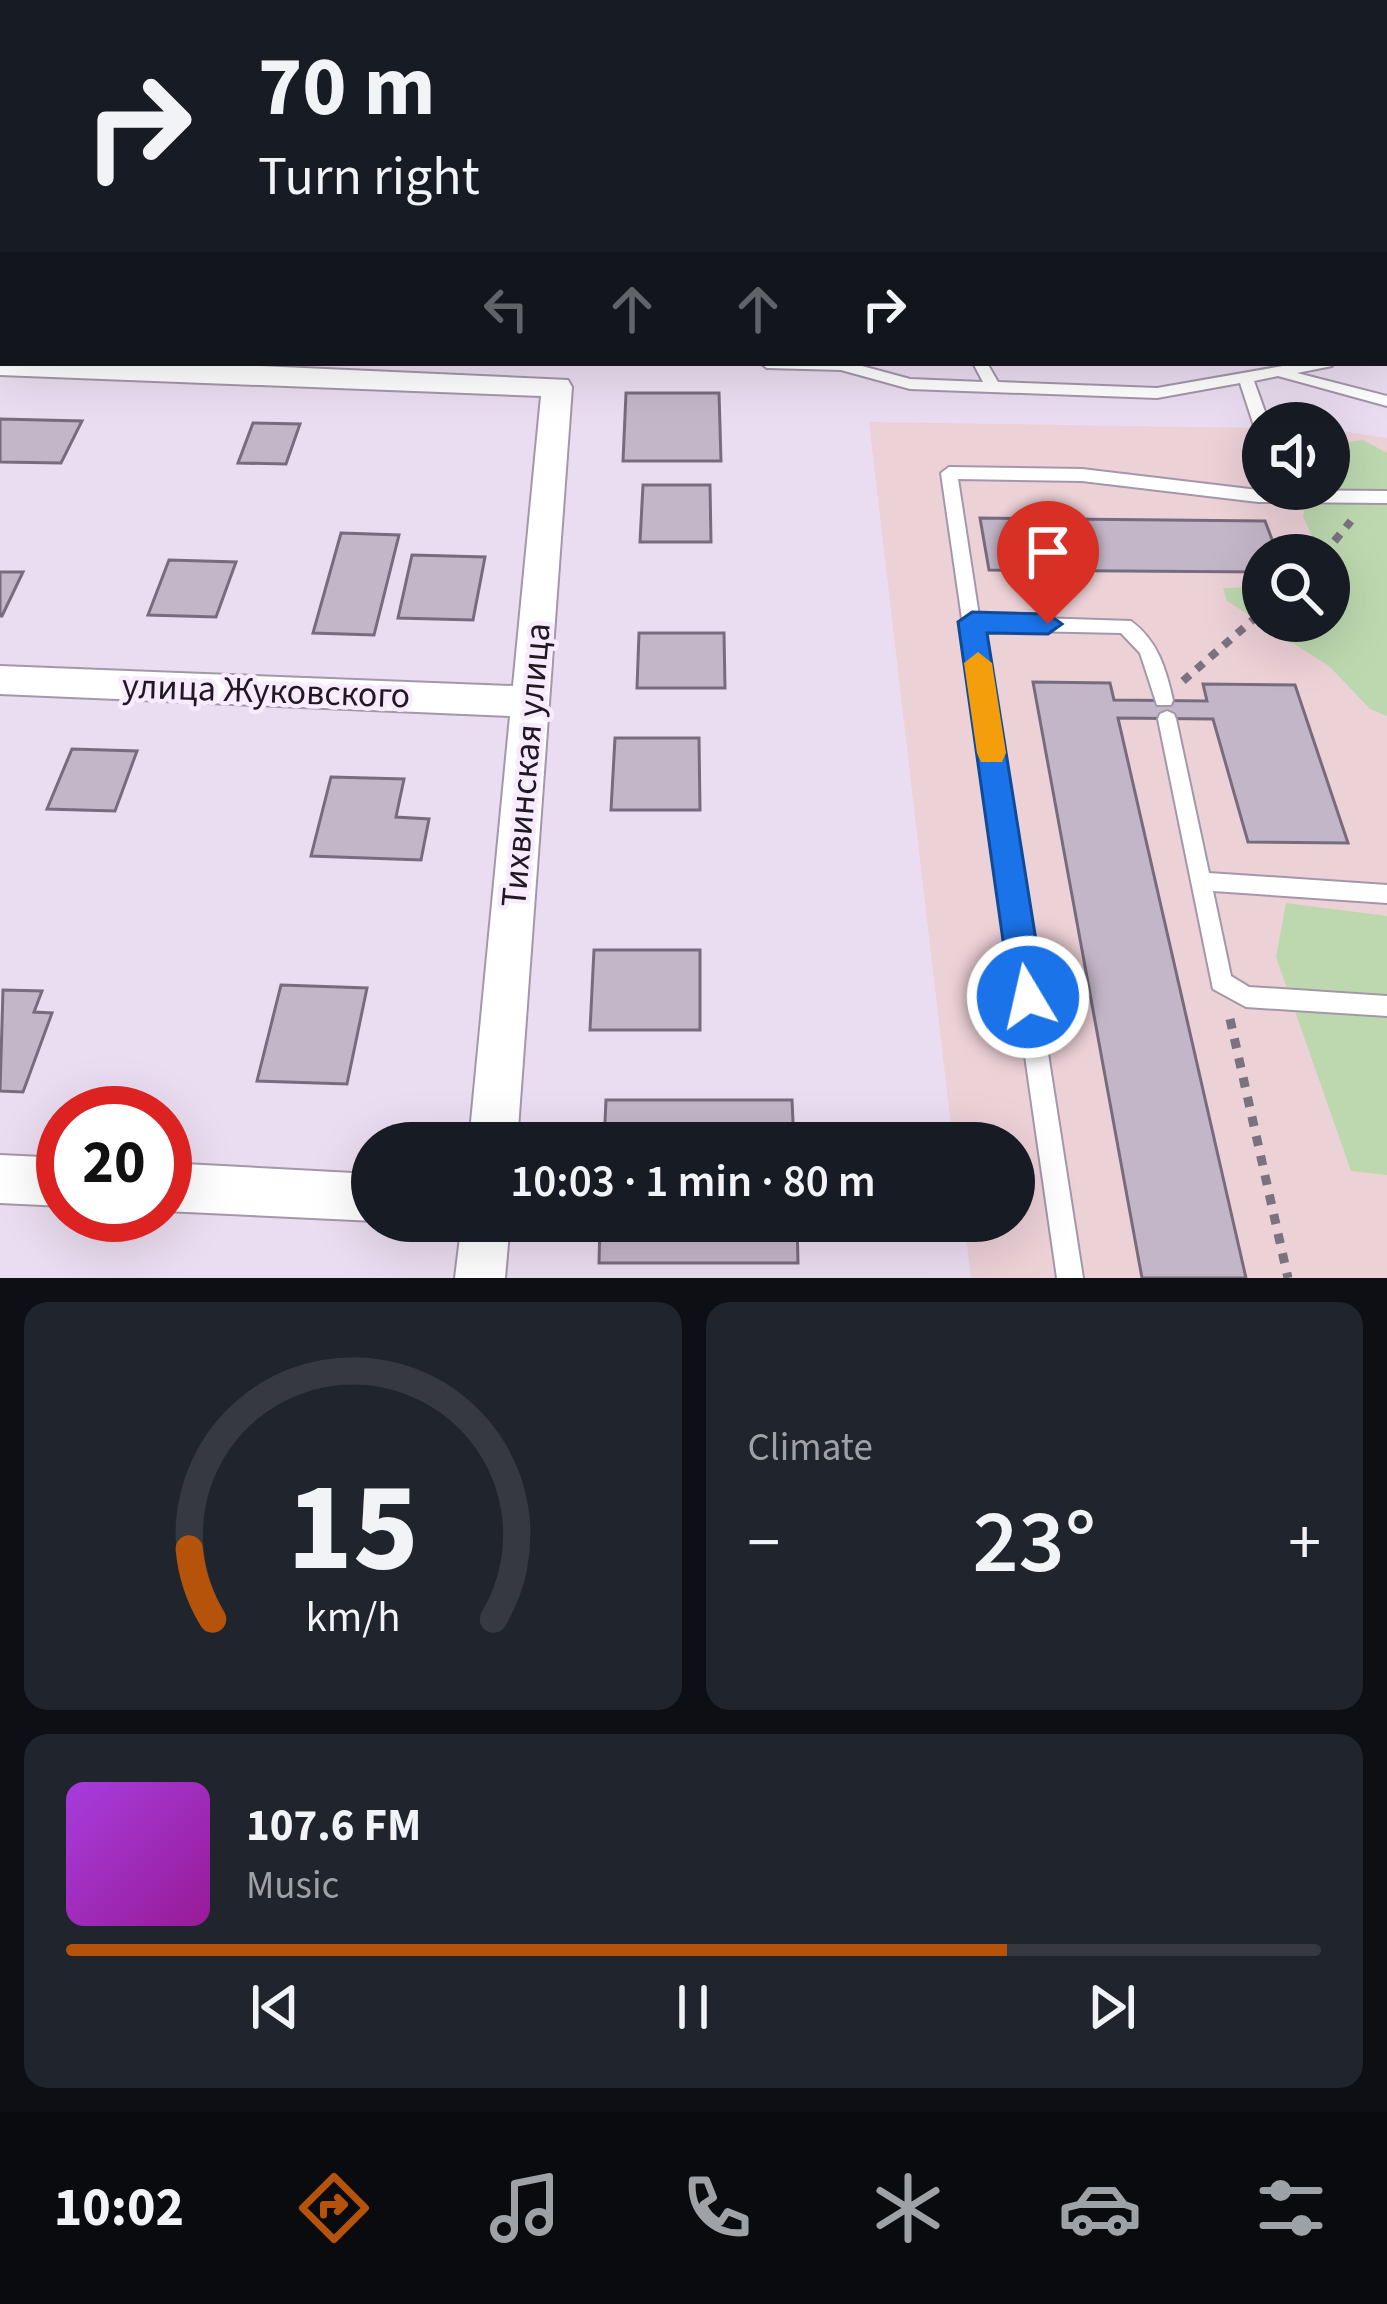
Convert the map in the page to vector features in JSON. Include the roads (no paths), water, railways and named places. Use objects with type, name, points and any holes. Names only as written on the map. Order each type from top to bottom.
[{"type":"street","name":"Тихвинская улица","points":[[25,366],[557,387],[495,1122]]},
{"type":"street","name":"улица Жуковского","points":[[0,680],[532,702]]},
{"type":"street","points":[[0,1179],[36,1181]]},
{"type":"street","points":[[192,1188],[351,1197]]},
{"type":"street","points":[[480,1278],[484,1242]]},
{"type":"lane","points":[[845,366],[910,384],[1157,393],[1314,366]]},
{"type":"lane","points":[[982,366],[993,387]]},
{"type":"lane","points":[[1280,374],[1387,401]]},
{"type":"lane","points":[[1246,380],[1254,402]]},
{"type":"lane","points":[[1070,1278],[949,473],[1082,475],[1242,489]]},
{"type":"lane","points":[[972,622],[1125,626],[1144,638],[1164,705],[1221,982],[1246,998],[1387,1006]]},
{"type":"lane","points":[[1200,881],[1387,894]]}]
